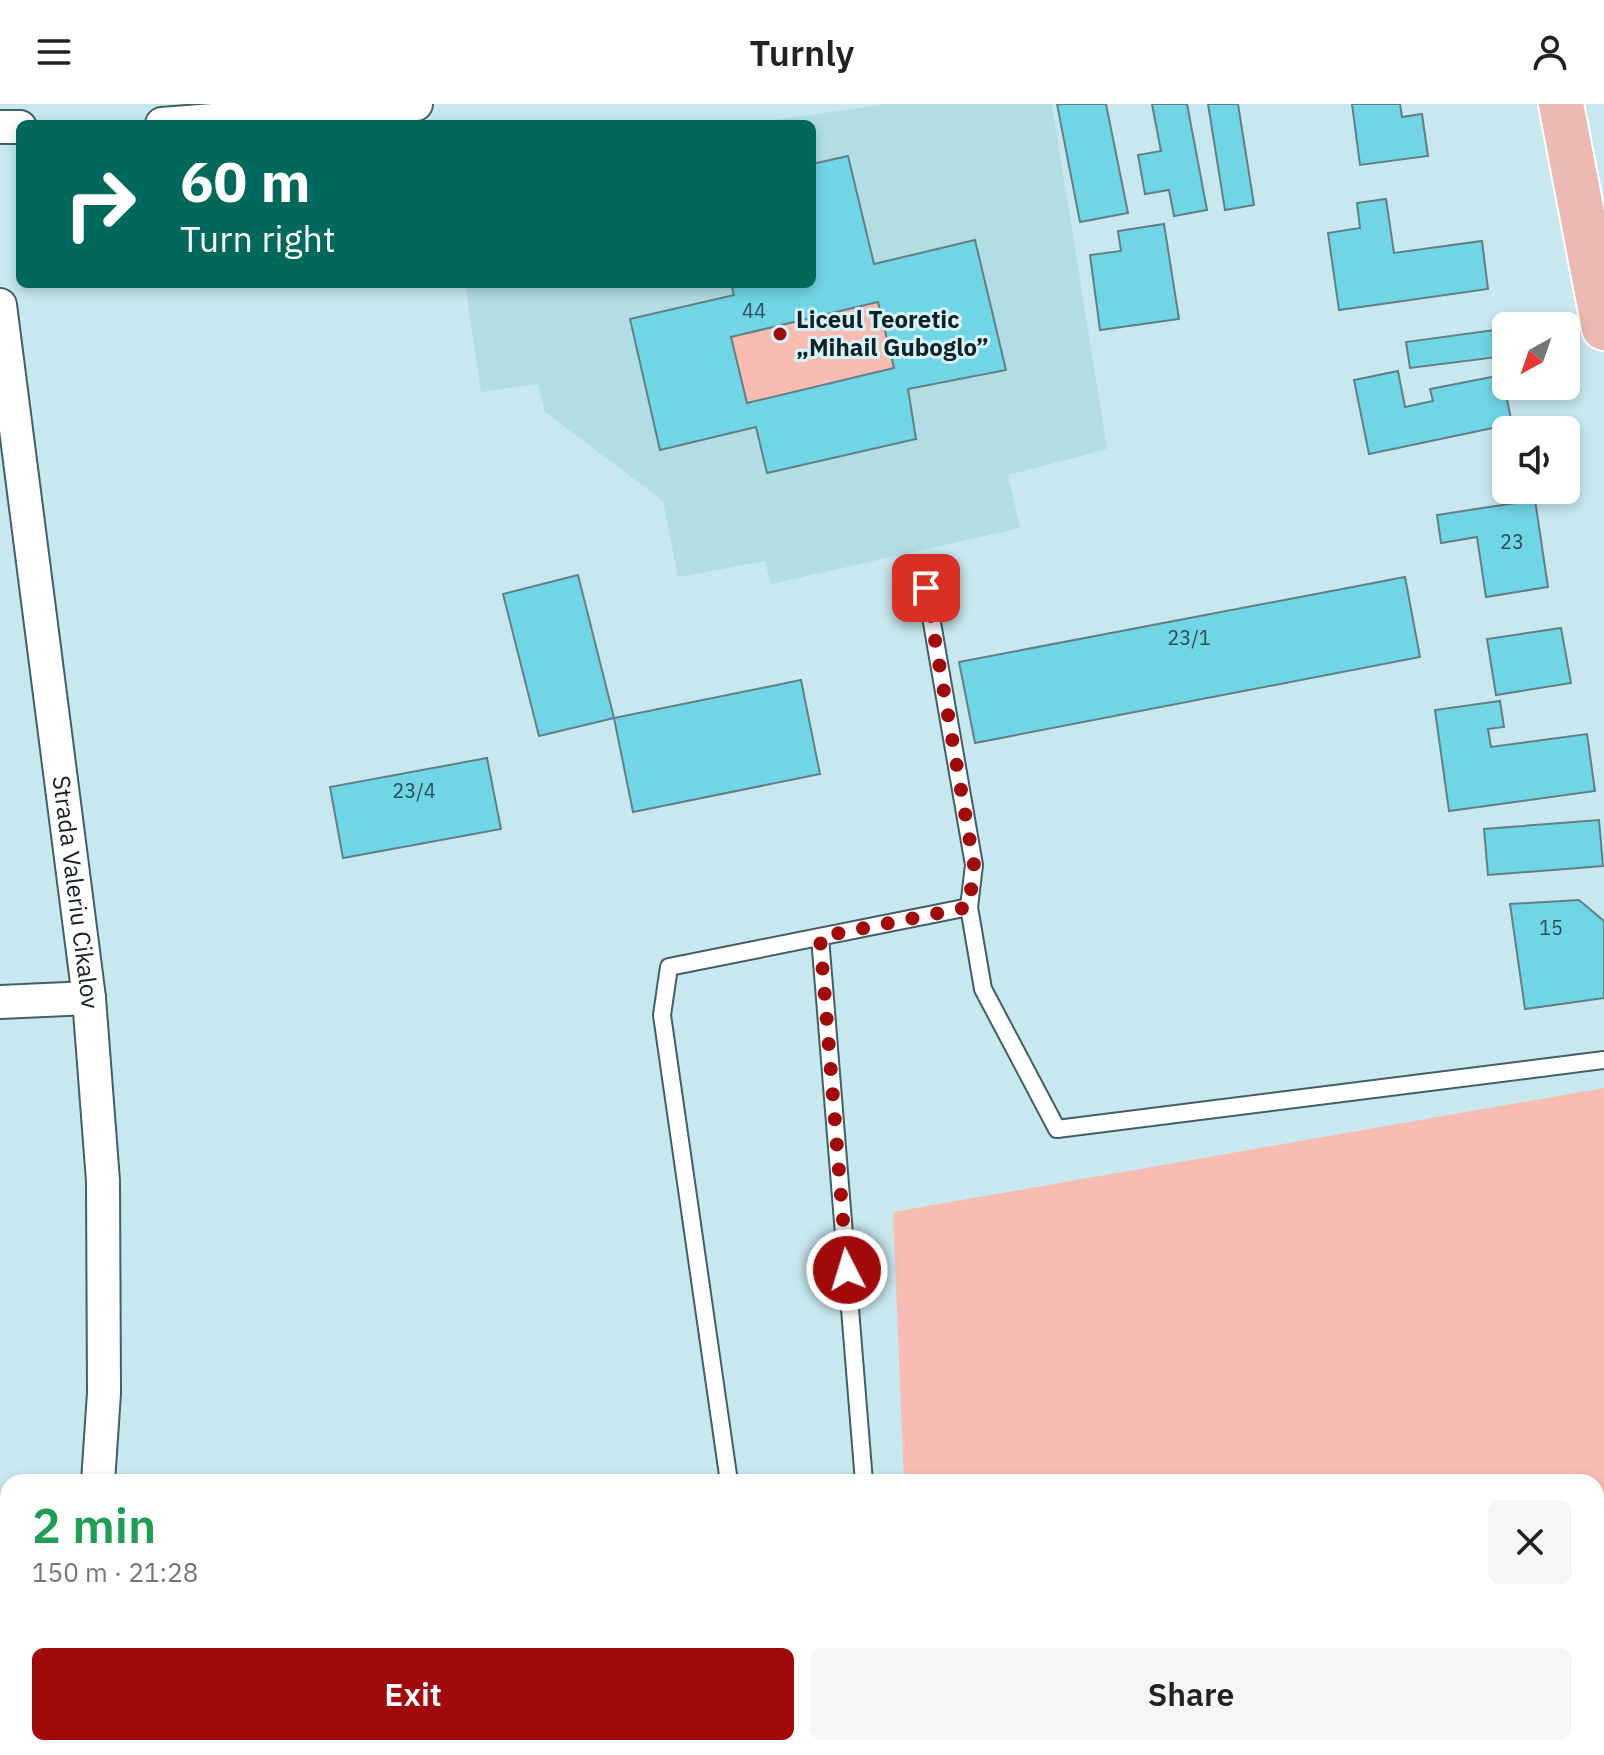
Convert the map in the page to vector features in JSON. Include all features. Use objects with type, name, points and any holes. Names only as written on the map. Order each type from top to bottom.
[{"type":"main road","points":[[1561,104],[1604,328]]},
{"type":"street","points":[[213,120],[416,104]]},
{"type":"street","name":"Strada Valeriu Cikalov","points":[[0,305],[89,998],[103,1181],[104,1393],[99,1474]]},
{"type":"street","points":[[0,1002],[89,998]]},
{"type":"lane","points":[[926,588],[974,865],[969,907],[983,989],[1057,1129],[1604,1060]]},
{"type":"lane","points":[[728,1474],[662,1015],[669,967],[969,907]]},
{"type":"lane","points":[[820,937],[863,1474]]},
{"type":"shaded area","name":"Liceul Teoretic „Mihail Guboglo”","points":[[885,104],[1052,104],[1107,449],[1008,475],[1020,528],[771,584],[765,561],[678,577],[663,501],[545,412],[538,384],[481,392],[466,288],[816,288],[816,120],[778,120]]},
{"type":"shaded area","points":[[878,302],[894,368],[747,403],[731,337]]},
{"type":"shaded area","points":[[1604,1088],[1604,1474],[904,1474],[893,1212]]},
{"type":"building","points":[[1057,104],[1106,104],[1128,213],[1080,222]]},
{"type":"building","points":[[1152,104],[1187,104],[1207,210],[1174,216],[1169,190],[1145,194],[1138,155],[1161,151]]},
{"type":"building","points":[[1208,104],[1238,104],[1254,205],[1225,210]]},
{"type":"building","points":[[1352,104],[1400,104],[1402,117],[1422,114],[1428,156],[1360,165]]},
{"type":"building","points":[[848,156],[874,264],[975,240],[1006,370],[908,389],[916,439],[767,473],[756,427],[660,450],[630,319],[734,295],[732,288],[816,288],[816,163]],"holes":[[[878,302],[894,368],[747,403],[731,337]]]},
{"type":"building","points":[[1386,199],[1394,253],[1482,241],[1488,289],[1339,310],[1328,233],[1360,228],[1357,203]]},
{"type":"building","points":[[1164,224],[1179,319],[1100,330],[1090,255],[1121,251],[1118,231]]},
{"type":"building","points":[[1492,330],[1492,358],[1410,368],[1406,342]]},
{"type":"building","points":[[1398,371],[1405,407],[1433,401],[1430,389],[1492,377],[1492,400],[1507,400],[1510,416],[1492,416],[1492,428],[1369,454],[1354,380]]},
{"type":"building","points":[[1509,504],[1536,504],[1548,587],[1486,597],[1477,537],[1441,543],[1437,515]]},
{"type":"building","points":[[578,575],[614,718],[539,736],[503,594]]},
{"type":"building","points":[[1405,577],[1420,657],[975,743],[959,662]]},
{"type":"building","points":[[1561,628],[1571,683],[1496,695],[1487,639]]},
{"type":"building","points":[[801,680],[820,774],[633,812],[614,718]]},
{"type":"building","points":[[1500,701],[1504,727],[1488,729],[1491,747],[1587,734],[1595,791],[1449,811],[1435,710]]},
{"type":"building","points":[[487,758],[501,829],[343,858],[330,787]]},
{"type":"building","points":[[1599,820],[1603,866],[1488,875],[1484,829]]},
{"type":"building","points":[[1579,900],[1604,921],[1604,998],[1525,1009],[1510,904]]},
{"type":"place","name":"Liceul Teoretic „Mihail Guboglo”","points":[[780,334]]},
{"type":"route","points":[[847,1270],[820,937],[969,907],[974,865],[926,588]]}]
